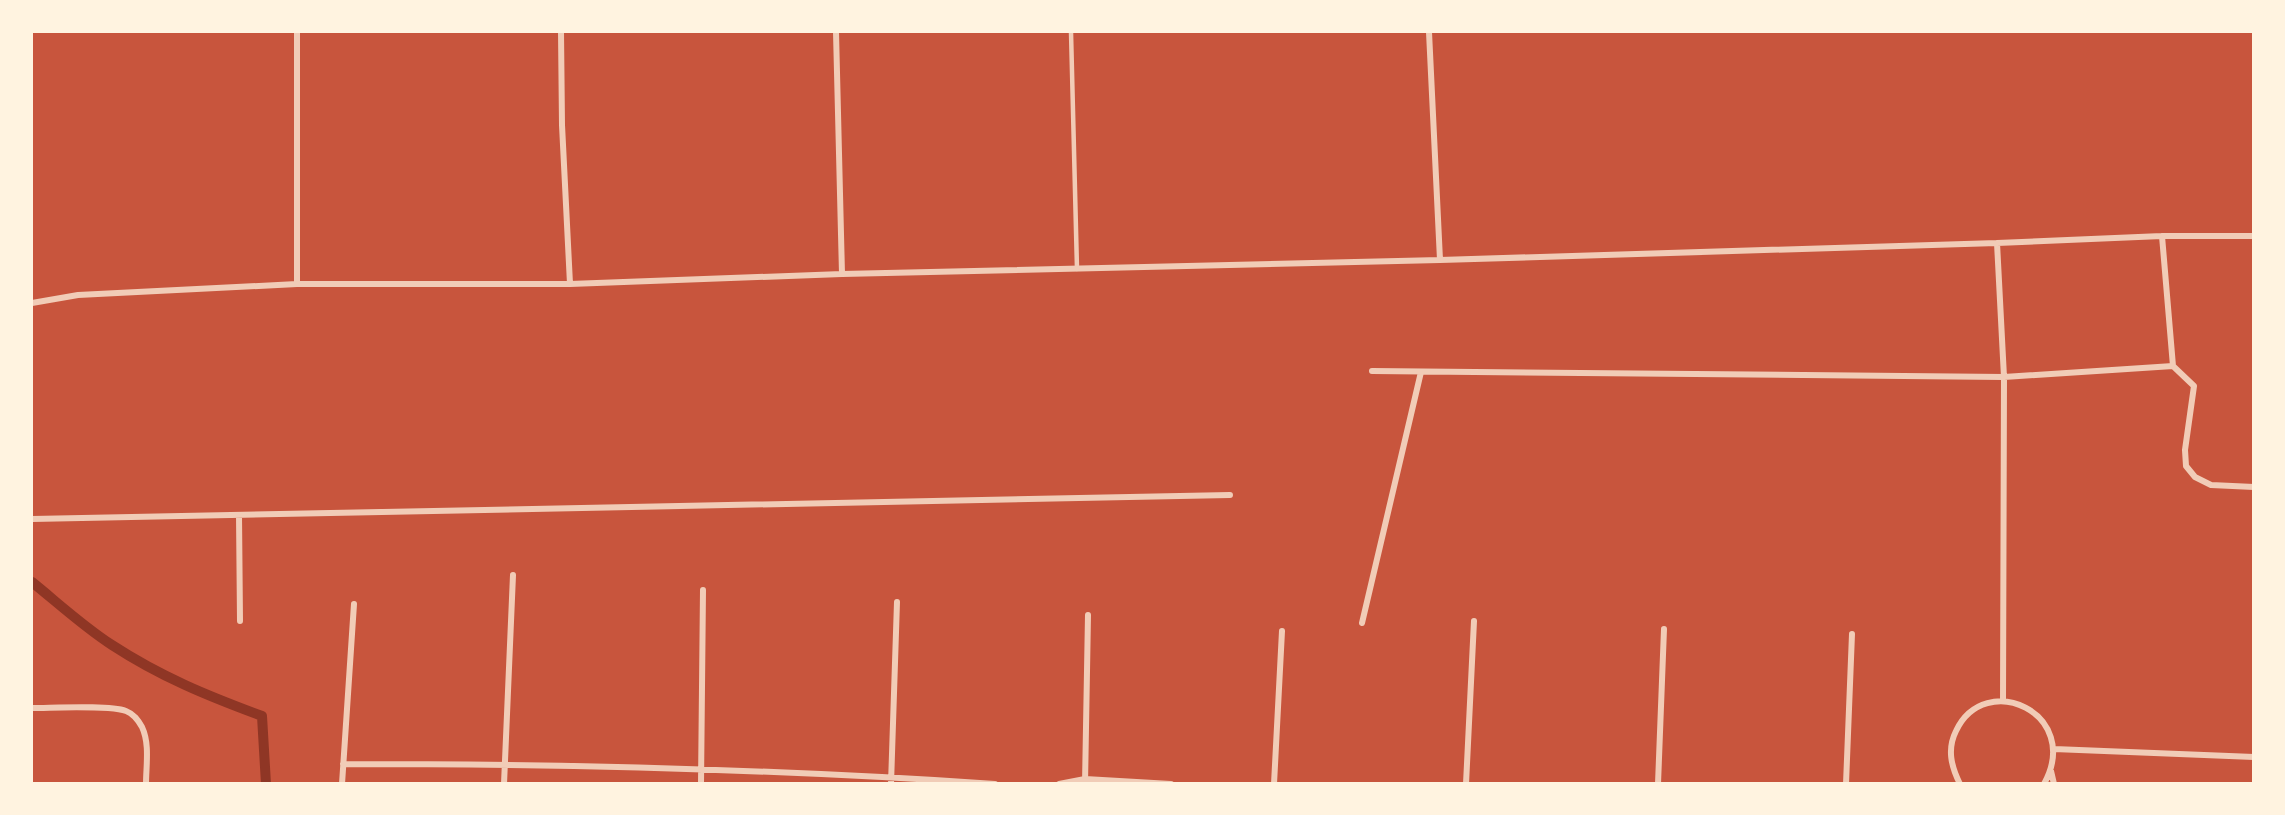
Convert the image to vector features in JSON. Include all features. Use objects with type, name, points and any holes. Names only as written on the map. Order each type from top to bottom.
[{"type":"street","points":[[297,32],[297,284]]},
{"type":"street","points":[[561,32],[562,125],[570,284]]},
{"type":"street","points":[[836,32],[842,274]]},
{"type":"street","points":[[1429,32],[1440,260]]},
{"type":"street","points":[[32,303],[78,295],[297,284],[570,284],[842,274],[1440,260],[2162,236],[2253,236]]},
{"type":"street","points":[[2162,236],[2173,366],[2194,386],[2185,450],[2186,466],[2195,477],[2211,485],[2253,487]]},
{"type":"street","points":[[1997,243],[2004,377],[2003,701]]},
{"type":"street","points":[[1372,371],[2004,377],[2173,366]]},
{"type":"street","points":[[1362,623],[1421,372]]},
{"type":"street","points":[[32,519],[1230,495]]},
{"type":"street","points":[[239,515],[240,621]]},
{"type":"street","points":[[504,783],[513,575]]},
{"type":"street","points":[[700,783],[703,590]]},
{"type":"street","points":[[891,780],[897,602]]},
{"type":"street","points":[[342,783],[354,604]]},
{"type":"street","points":[[1085,781],[1088,615]]},
{"type":"street","points":[[1466,783],[1474,621]]},
{"type":"street","points":[[1658,783],[1664,629]]},
{"type":"street","points":[[1274,783],[1282,631]]},
{"type":"street","points":[[1846,783],[1852,634]]},
{"type":"street","points":[[1960,783],[1953,771],[1950,755],[1953,738],[1960,723],[1979,707],[2003,701],[2032,710],[2043,721],[2050,734],[2054,749],[2051,770],[2044,783]]},
{"type":"street","points":[[32,708],[125,710],[134,716],[143,729],[147,746],[146,783]]},
{"type":"street","points":[[2054,749],[2253,757]]},
{"type":"street","points":[[343,764],[504,764],[701,769],[891,780],[994,783]]},
{"type":"street","points":[[2051,770],[2054,783]]},
{"type":"street","points":[[1059,783],[1085,781],[1172,783]]},
{"type":"lane","points":[[1071,32],[1077,269]]},
{"type":"waterway","points":[[32,582],[91,631],[130,656],[185,685],[262,716],[266,784]]}]
